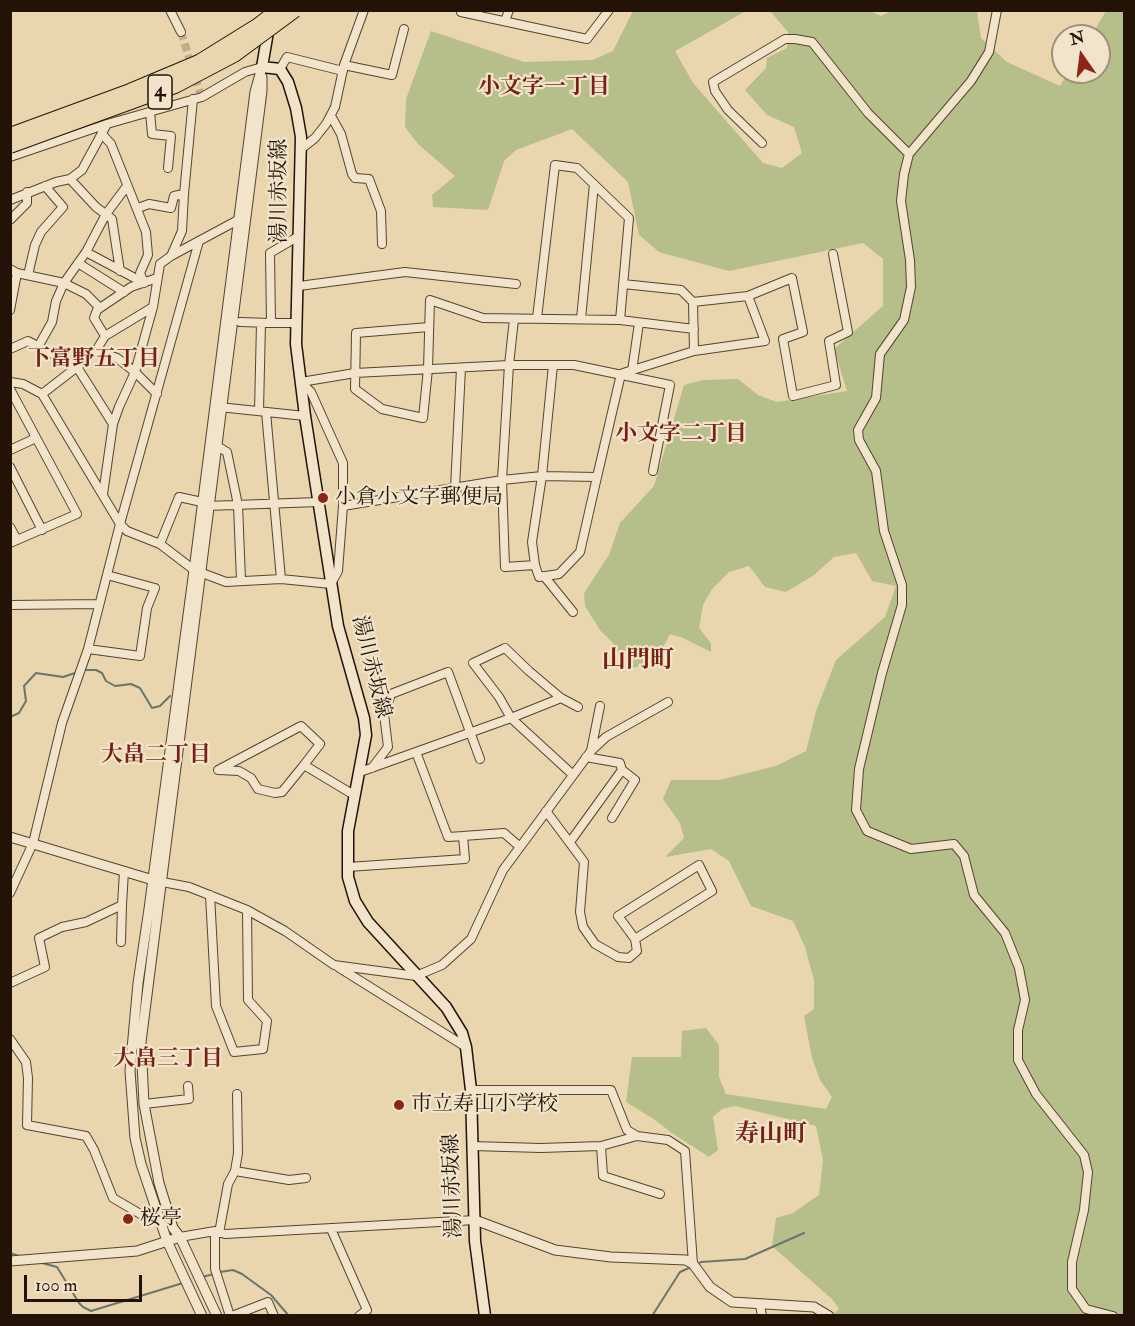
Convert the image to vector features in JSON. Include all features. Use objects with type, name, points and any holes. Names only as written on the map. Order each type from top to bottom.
[{"type":"highway","name":"4","points":[[10,135],[130,91],[199,62],[247,33],[278,10]]},
{"type":"highway","name":"4","points":[[10,146],[175,86],[234,55],[295,10]]},
{"type":"main road","points":[[272,10],[262,68],[280,69]]},
{"type":"main road","name":"湯川赤坂線","points":[[280,69],[288,82],[296,108],[301,137],[296,344],[305,416],[338,626],[364,718],[366,735],[348,831],[348,877],[355,901],[368,922],[446,1007],[462,1033],[471,1090],[475,1241],[484,1316]]},
{"type":"street","points":[[170,10],[181,32]]},
{"type":"street","points":[[301,150],[315,138],[331,116],[343,68],[364,10]]},
{"type":"street","points":[[461,10],[461,12],[587,39],[609,10]]},
{"type":"street","points":[[505,21],[509,10]]},
{"type":"street","points":[[997,10],[989,52],[971,81],[909,154],[901,201],[910,260],[911,287],[904,320],[879,354],[876,398],[858,430],[859,440],[876,471],[884,531],[902,585],[902,606],[882,674],[859,769],[856,810],[867,831],[911,849],[954,844],[964,856],[974,895],[1005,933],[1019,968],[1025,1000],[1018,1030],[1018,1060],[1036,1094],[1084,1155],[1088,1172],[1084,1210],[1072,1262],[1072,1289],[1086,1309],[1113,1316]]},
{"type":"street","points":[[280,69],[287,57],[392,75],[404,30]]},
{"type":"street","points":[[762,142],[728,110],[715,91],[713,82],[785,39],[795,39],[812,42],[868,112],[909,154]]},
{"type":"street","points":[[10,157],[107,124],[193,99],[245,72],[262,68]]},
{"type":"street","points":[[204,504],[217,446],[218,406],[238,220],[255,92],[262,68]]},
{"type":"street","points":[[217,1316],[180,1237],[173,1228],[159,1183],[144,1104],[141,1042],[157,881],[204,504],[262,91],[262,68]]},
{"type":"street","points":[[171,256],[182,231],[193,99]]},
{"type":"street","points":[[150,112],[152,134],[171,136],[168,168]]},
{"type":"street","points":[[331,116],[340,135],[352,174],[355,178],[369,179],[381,211],[382,244]]},
{"type":"street","points":[[10,200],[27,192],[70,179],[82,170],[107,124]]},
{"type":"street","points":[[102,134],[111,144],[146,232],[148,255],[140,273],[144,283]]},
{"type":"street","points":[[537,318],[555,165],[577,168],[629,218],[620,320]]},
{"type":"street","points":[[70,179],[96,207],[112,219],[120,271]]},
{"type":"street","points":[[581,319],[594,184]]},
{"type":"street","points":[[28,275],[35,245],[41,232],[63,207],[45,186]]},
{"type":"street","points":[[38,347],[52,322],[56,301],[64,283],[86,252],[106,214],[127,186]]},
{"type":"street","points":[[10,220],[27,203],[27,192]]},
{"type":"street","points":[[138,208],[149,204],[171,208],[174,196],[184,194]]},
{"type":"street","points":[[103,494],[113,424],[135,372],[153,307],[160,264],[238,220]]},
{"type":"street","points":[[271,323],[270,253],[299,236]]},
{"type":"street","points":[[10,893],[33,843],[62,723],[88,649],[120,524],[199,241]]},
{"type":"street","points":[[86,252],[144,283]]},
{"type":"street","points":[[693,302],[748,296],[792,278],[803,332],[783,339],[793,396],[836,385],[829,341],[848,332],[833,254]]},
{"type":"street","points":[[78,263],[124,292]]},
{"type":"street","points":[[10,310],[14,271],[64,283],[86,294],[100,308]]},
{"type":"street","points":[[299,286],[405,272],[516,284]]},
{"type":"street","points":[[105,336],[94,318],[100,308],[131,287],[157,278]]},
{"type":"street","points":[[623,284],[681,290],[693,302],[694,351]]},
{"type":"street","points":[[621,374],[694,351],[765,341],[748,296]]},
{"type":"street","points":[[429,327],[356,333],[355,389],[382,409],[423,418],[428,369],[430,300],[483,318],[620,320],[694,329]]},
{"type":"street","points":[[42,394],[94,352],[105,336],[153,307]]},
{"type":"street","points":[[514,319],[502,480],[505,567],[535,565]]},
{"type":"street","points":[[240,322],[297,323]]},
{"type":"street","points":[[261,323],[262,412],[281,579]]},
{"type":"street","points":[[632,370],[639,323]]},
{"type":"street","points":[[10,349],[28,341],[77,367],[113,424]]},
{"type":"street","points":[[94,352],[117,358],[157,394]]},
{"type":"street","points":[[301,382],[355,373],[509,365],[574,365],[670,385],[653,471]]},
{"type":"street","points":[[553,365],[542,476],[532,542],[539,577],[559,574],[580,552],[621,374]]},
{"type":"street","points":[[455,488],[461,368]]},
{"type":"street","points":[[10,382],[23,384],[42,394],[120,524],[127,531],[160,544],[197,571],[226,582],[281,579],[331,584],[338,571],[343,506],[343,463],[311,392],[301,382]]},
{"type":"street","points":[[10,389],[76,514],[14,542],[10,527]]},
{"type":"street","points":[[218,406],[305,416]]},
{"type":"street","points":[[10,450],[36,438]]},
{"type":"street","points":[[217,446],[227,452],[238,505],[241,580]]},
{"type":"street","points":[[10,467],[42,530]]},
{"type":"street","points":[[343,506],[502,480],[542,476],[597,477]]},
{"type":"street","points":[[160,544],[179,497],[204,504],[319,502]]},
{"type":"street","points":[[88,649],[141,656],[147,608],[155,588],[107,575]]},
{"type":"street","points":[[544,576],[573,612]]},
{"type":"street","points":[[10,605],[99,604]]},
{"type":"street","points":[[572,774],[511,718],[499,697],[473,663],[505,648],[561,698],[579,707]]},
{"type":"street","points":[[372,768],[388,747],[384,714],[391,694],[448,672],[480,759]]},
{"type":"street","points":[[360,772],[561,698]]},
{"type":"street","points":[[334,965],[416,976],[441,966],[471,939],[503,870],[588,754],[606,737],[668,702]]},
{"type":"street","points":[[588,754],[600,706]]},
{"type":"street","points":[[301,726],[320,744],[304,765],[282,792],[275,793],[258,789],[251,778],[239,771],[218,770],[301,726]]},
{"type":"street","points":[[416,752],[448,837],[504,833],[520,846]]},
{"type":"street","points":[[588,754],[620,763],[622,770],[635,780],[612,818]]},
{"type":"street","points":[[304,765],[354,795]]},
{"type":"street","points":[[570,842],[622,770]]},
{"type":"street","points":[[546,811],[584,862],[580,912],[583,927],[595,944],[618,957],[629,958],[637,951],[635,939],[618,916],[699,866],[712,891],[635,939]]},
{"type":"street","points":[[348,867],[465,858],[463,836]]},
{"type":"street","points":[[10,837],[157,881],[189,887],[246,910],[285,931],[334,965],[466,1047]]},
{"type":"street","points":[[122,942],[124,871]]},
{"type":"street","points":[[157,881],[136,994],[130,1071],[135,1138],[167,1241],[202,1316]]},
{"type":"street","points":[[210,895],[216,1006],[234,1052],[262,1049],[267,1021],[248,1000],[246,910]]},
{"type":"street","points":[[10,983],[45,967],[39,938],[63,927],[86,922],[122,905]]},
{"type":"street","points":[[10,1039],[26,1062],[27,1125],[86,1136],[113,1198],[142,1215],[159,1219]]},
{"type":"street","points":[[144,1104],[189,1099],[188,1086]]},
{"type":"street","points":[[471,1090],[611,1090],[627,1130],[637,1136]]},
{"type":"street","points":[[237,1094],[238,1153],[235,1172],[228,1184],[217,1232],[215,1269],[231,1316],[268,1302],[274,1316]]},
{"type":"street","points":[[472,1146],[541,1148],[601,1146],[637,1136],[668,1140],[685,1151],[694,1266]]},
{"type":"street","points":[[601,1146],[603,1176],[660,1194]]},
{"type":"street","points":[[235,1172],[289,1180],[306,1178]]},
{"type":"street","points":[[13,1261],[137,1251],[180,1237],[217,1232],[475,1220],[555,1250],[611,1257],[686,1260],[694,1266],[710,1287],[732,1302],[814,1307],[829,1316]]},
{"type":"street","points":[[331,1228],[367,1310],[359,1316]]},
{"type":"street","points":[[760,1305],[762,1316]]},
{"type":"green space","points":[[633,11],[746,11],[675,51],[693,83],[763,163],[782,168],[802,153],[794,127],[767,115],[745,90],[766,68],[767,58],[787,48],[788,32],[770,11],[870,11],[881,16],[892,11],[977,11],[981,38],[1007,62],[1051,82],[1051,84],[1060,86],[1061,84],[1111,84],[1111,24],[1098,24],[1106,11],[1124,11],[1124,1315],[832,1315],[839,1309],[833,1300],[772,1246],[776,1218],[793,1213],[819,1195],[823,1160],[816,1126],[735,1106],[722,1109],[713,1117],[718,1150],[709,1157],[626,1102],[632,1057],[681,1057],[682,1031],[706,1028],[719,1045],[719,1077],[726,1094],[826,1109],[832,1097],[820,1080],[812,1058],[804,1016],[814,1009],[814,980],[805,947],[793,921],[751,906],[729,861],[711,849],[665,857],[684,838],[680,823],[663,799],[671,780],[719,780],[776,766],[806,751],[816,711],[836,660],[885,617],[896,586],[872,581],[856,553],[834,557],[814,575],[786,592],[765,587],[749,566],[729,572],[712,589],[703,605],[699,628],[711,643],[711,652],[670,634],[662,650],[647,665],[626,669],[614,644],[600,630],[585,606],[584,593],[609,555],[620,523],[654,486],[684,385],[703,380],[738,379],[758,395],[777,402],[847,391],[834,349],[883,306],[883,259],[863,243],[729,271],[659,252],[639,235],[628,182],[572,129],[516,150],[504,161],[488,210],[433,207],[432,195],[455,176],[418,144],[405,127],[406,99],[431,31],[524,62],[593,60],[613,51]]},
{"type":"waterway","points":[[83,670],[96,670],[102,673],[106,681],[115,686],[131,684],[140,688],[152,708],[160,706],[170,696]]},
{"type":"waterway","points":[[10,717],[19,713],[26,701],[24,686],[36,673],[63,677],[78,672]]},
{"type":"waterway","points":[[696,1265],[701,1262],[745,1259],[804,1233]]},
{"type":"waterway","points":[[10,1253],[22,1257]]},
{"type":"waterway","points":[[42,1263],[57,1267],[79,1303],[91,1311],[183,1283]]},
{"type":"waterway","points":[[652,1316],[680,1272],[691,1267]]},
{"type":"waterway","points":[[220,1272],[233,1270],[242,1274],[271,1295],[289,1316]]},
{"type":"waterway","points":[[202,1277],[214,1274]]},
{"type":"tunnel","points":[[181,32],[200,93]]},
{"type":"place","name":"小倉小文字郵便局","points":[[323,498]]},
{"type":"place","name":"市立寿山小学校","points":[[399,1105]]},
{"type":"place","name":"桜亭","points":[[128,1219]]},
{"type":"district","name":"小文字一丁目","points":[[544,88]]},
{"type":"district","name":"下富野五丁目","points":[[94,360]]},
{"type":"district","name":"小文字二丁目","points":[[681,435]]},
{"type":"district","name":"山門町","points":[[638,662]]},
{"type":"district","name":"大畠二丁目","points":[[156,756]]},
{"type":"district","name":"大畠三丁目","points":[[168,1060]]},
{"type":"district","name":"寿山町","points":[[771,1136]]}]
